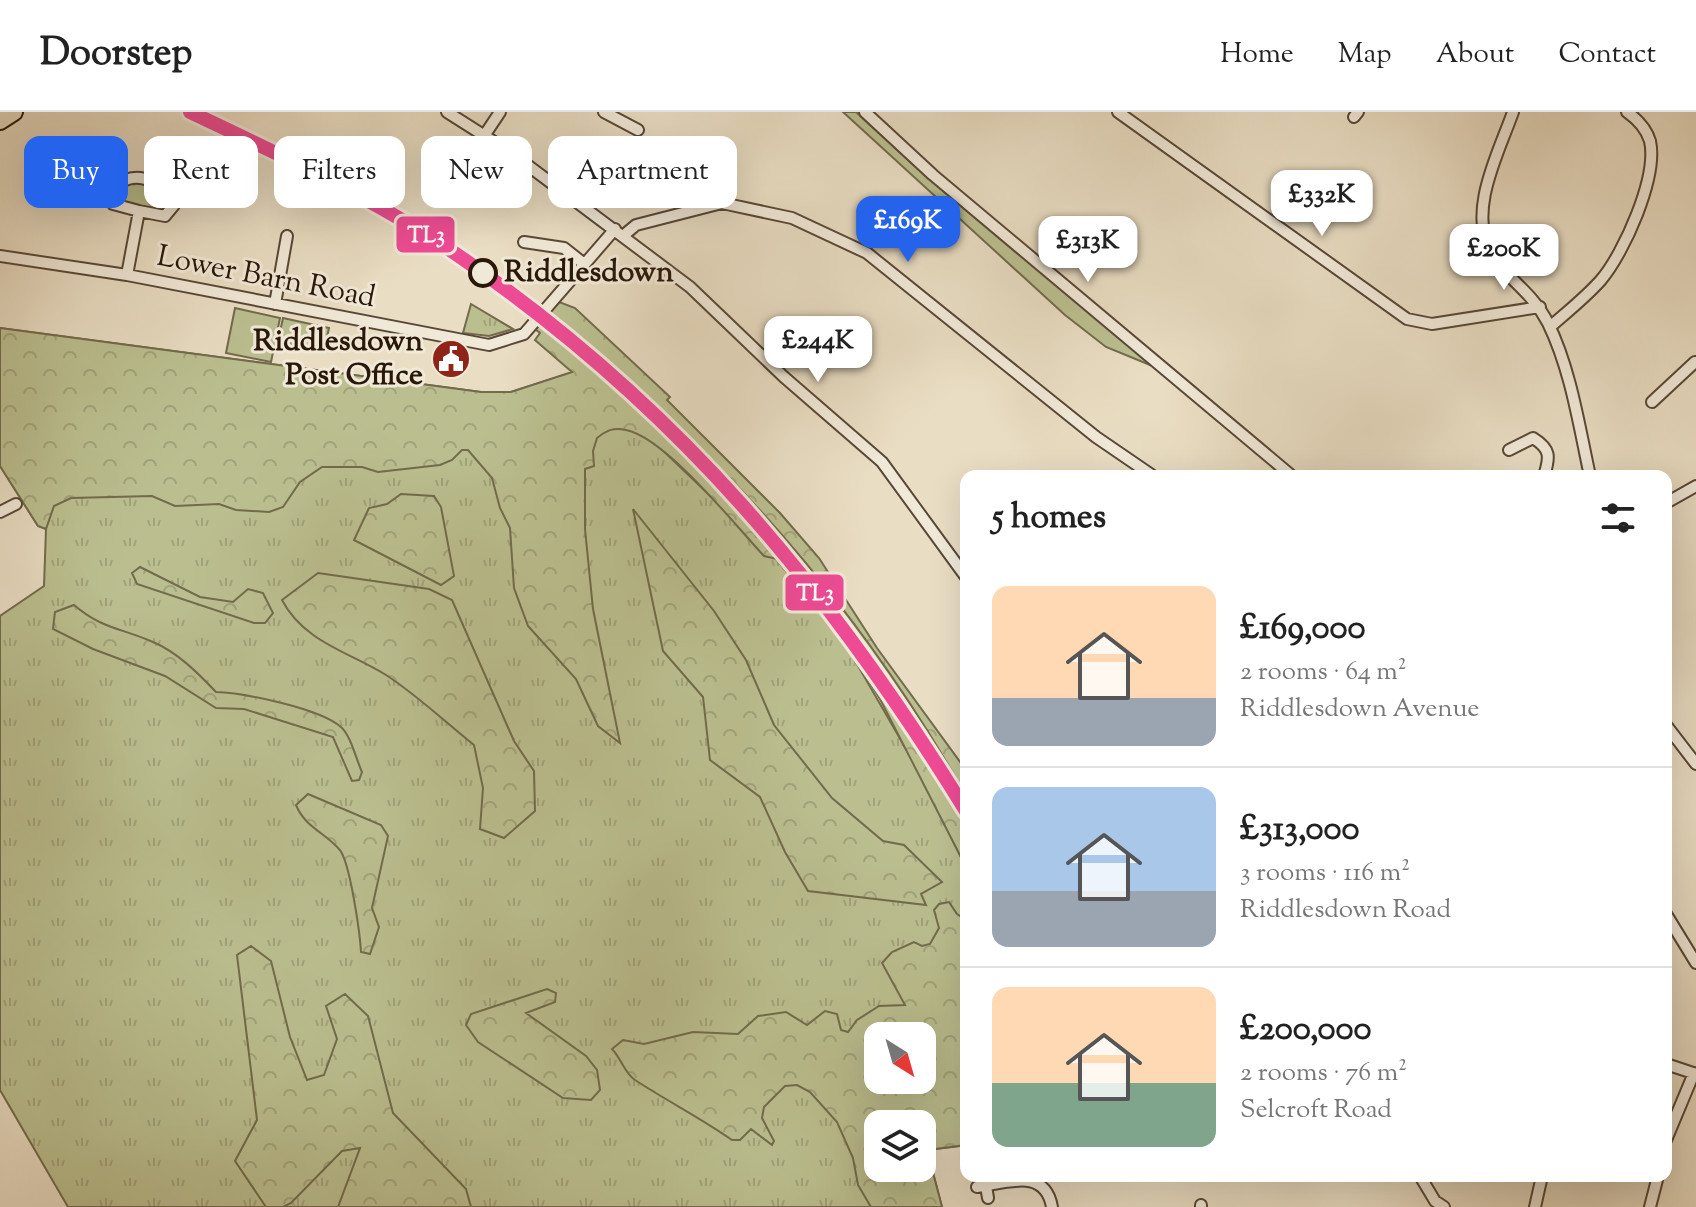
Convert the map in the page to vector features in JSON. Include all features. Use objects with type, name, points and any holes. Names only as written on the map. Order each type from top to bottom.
[{"type":"main road","points":[[0,121],[14,112]]},
{"type":"street","points":[[447,112],[484,136],[500,112]]},
{"type":"street","points":[[604,112],[638,130]]},
{"type":"street","points":[[865,112],[933,175],[1285,470]]},
{"type":"street","points":[[1118,112],[1407,319],[1432,324],[1540,307]]},
{"type":"street","points":[[1513,112],[1489,177],[1483,204],[1484,234],[1491,253],[1540,307],[1550,327],[1570,386],[1589,470]]},
{"type":"street","points":[[1550,327],[1601,280],[1620,252],[1637,210],[1647,178],[1650,140],[1640,121],[1627,112]]},
{"type":"street","points":[[532,170],[620,232],[690,287],[784,377],[882,462],[960,569]]},
{"type":"street","points":[[126,180],[152,180],[165,189],[174,205],[165,216],[139,211],[113,204],[110,195],[114,187],[126,180]]},
{"type":"street","points":[[620,232],[722,203],[792,218],[867,253],[1096,437],[1144,470]]},
{"type":"street","points":[[127,275],[139,211]]},
{"type":"street","name":"Lower Barn Road","points":[[0,256],[127,275],[489,345],[524,334],[583,263],[620,232]]},
{"type":"street","points":[[275,304],[287,236]]},
{"type":"street","points":[[524,242],[564,248],[583,263]]},
{"type":"street","points":[[1652,402],[1696,362]]},
{"type":"street","points":[[1509,450],[1533,438],[1545,446],[1550,459],[1546,470]]},
{"type":"street","points":[[1672,500],[1696,486]]},
{"type":"street","points":[[0,512],[16,504]]},
{"type":"street","points":[[1672,733],[1696,764]]},
{"type":"street","points":[[1672,924],[1696,963]]},
{"type":"street","points":[[1672,1066],[1695,1074],[1672,1126]]},
{"type":"street","points":[[988,1198],[981,1186],[1016,1182]]},
{"type":"street","points":[[1038,1182],[1043,1185],[1052,1207]]},
{"type":"street","points":[[1424,1182],[1435,1201],[1444,1207]]},
{"type":"street","points":[[1535,1207],[1541,1182]]},
{"type":"street","points":[[1650,1207],[1656,1182]]},
{"type":"green space","points":[[843,112],[856,112],[929,179],[1155,367],[1106,347],[1065,315]]},
{"type":"green space","points":[[144,182],[144,208],[128,205],[128,184]]},
{"type":"green space","points":[[558,296],[559,302],[575,308],[670,397],[667,400],[780,513],[819,558],[877,648],[960,762],[960,786],[880,659],[782,535],[672,421],[550,310]]},
{"type":"green space","points":[[471,304],[513,329],[489,336],[463,333]]},
{"type":"green space","points":[[235,308],[280,318],[271,362],[226,353]]},
{"type":"green space","points":[[283,318],[329,328],[324,351],[278,341]]},
{"type":"green space","points":[[539,324],[554,332],[638,401],[714,475],[784,554],[880,679],[881,690],[887,698],[893,698],[960,809],[960,855],[880,699],[842,638],[777,559],[764,556],[680,465],[642,436],[622,429],[604,433],[597,438],[593,451],[594,466],[585,469],[585,529],[593,609],[620,743],[598,726],[576,679],[528,626],[514,588],[510,528],[500,508],[492,478],[468,450],[462,450],[452,460],[440,465],[378,472],[362,467],[322,467],[300,482],[283,507],[269,512],[236,510],[219,504],[175,506],[152,496],[71,498],[54,506],[46,529],[38,526],[0,466],[0,328],[481,392],[511,392],[572,372],[535,340],[540,333],[535,329]]},
{"type":"green space","points":[[0,328],[481,392],[511,392],[573,372],[604,394],[776,559],[842,638],[921,775],[960,855],[960,1146],[936,1149],[936,1110],[864,1110],[864,1182],[935,1182],[942,1207],[68,1207],[0,1090],[0,616],[44,586],[46,529],[38,526],[0,466]]},
{"type":"green space","points":[[401,494],[434,496],[441,507],[454,576],[441,585],[354,540],[369,508],[387,504]]},
{"type":"green space","points":[[633,509],[714,611],[746,660],[774,725],[832,798],[883,841],[904,845],[942,882],[921,894],[926,905],[808,891],[785,852],[760,797],[710,760],[703,697],[663,651]]},
{"type":"green space","points":[[140,567],[200,597],[233,602],[248,589],[263,593],[273,613],[265,623],[254,623],[137,584],[132,573]]},
{"type":"green space","points":[[318,573],[429,589],[452,600],[514,741],[534,771],[535,811],[504,838],[480,829],[483,788],[474,745],[397,683],[328,645],[291,614],[282,600]]},
{"type":"green space","points":[[74,605],[103,624],[170,651],[216,692],[281,703],[330,720],[345,731],[362,772],[359,780],[352,781],[333,737],[244,709],[216,708],[165,676],[93,649],[53,629],[55,612]]},
{"type":"green space","points":[[308,794],[381,825],[388,836],[372,908],[379,927],[370,954],[361,952],[354,898],[343,856],[333,843],[304,819],[296,805]]},
{"type":"green space","points":[[949,902],[960,916],[960,1146],[936,1149],[936,1110],[864,1110],[864,1182],[935,1182],[942,1207],[871,1207],[858,1185],[853,1158],[837,1122],[810,1092],[797,1085],[785,1086],[764,1107],[762,1118],[774,1141],[772,1145],[751,1129],[740,1140],[732,1140],[635,1080],[612,1049],[623,1040],[644,1044],[693,1032],[738,1034],[758,1016],[786,1012],[807,1025],[825,1011],[837,1014],[841,1030],[848,1032],[857,1020],[879,1006],[905,1005],[882,963],[892,952],[914,942],[922,946],[930,944],[939,928],[934,910],[939,904]]},
{"type":"green space","points":[[251,946],[271,961],[290,1037],[307,1080],[324,1075],[337,1039],[326,1006],[345,994],[368,1016],[393,1113],[466,1189],[471,1207],[338,1207],[360,1148],[342,1151],[291,1203],[283,1207],[266,1207],[235,1161],[257,1120],[237,955]]},
{"type":"green space","points":[[547,989],[556,993],[555,1002],[526,1013],[586,1056],[597,1070],[600,1090],[591,1100],[563,1098],[478,1042],[466,1025],[471,1014]]},
{"type":"transit line","name":"TL3","points":[[190,112],[392,214],[456,254],[535,312],[609,373],[678,437],[742,505],[802,576],[859,651],[960,802]]},
{"type":"place","name":"Riddlesdown","points":[[483,273]]},
{"type":"place","name":"Riddlesdown Post Office","points":[[451,359]]}]
